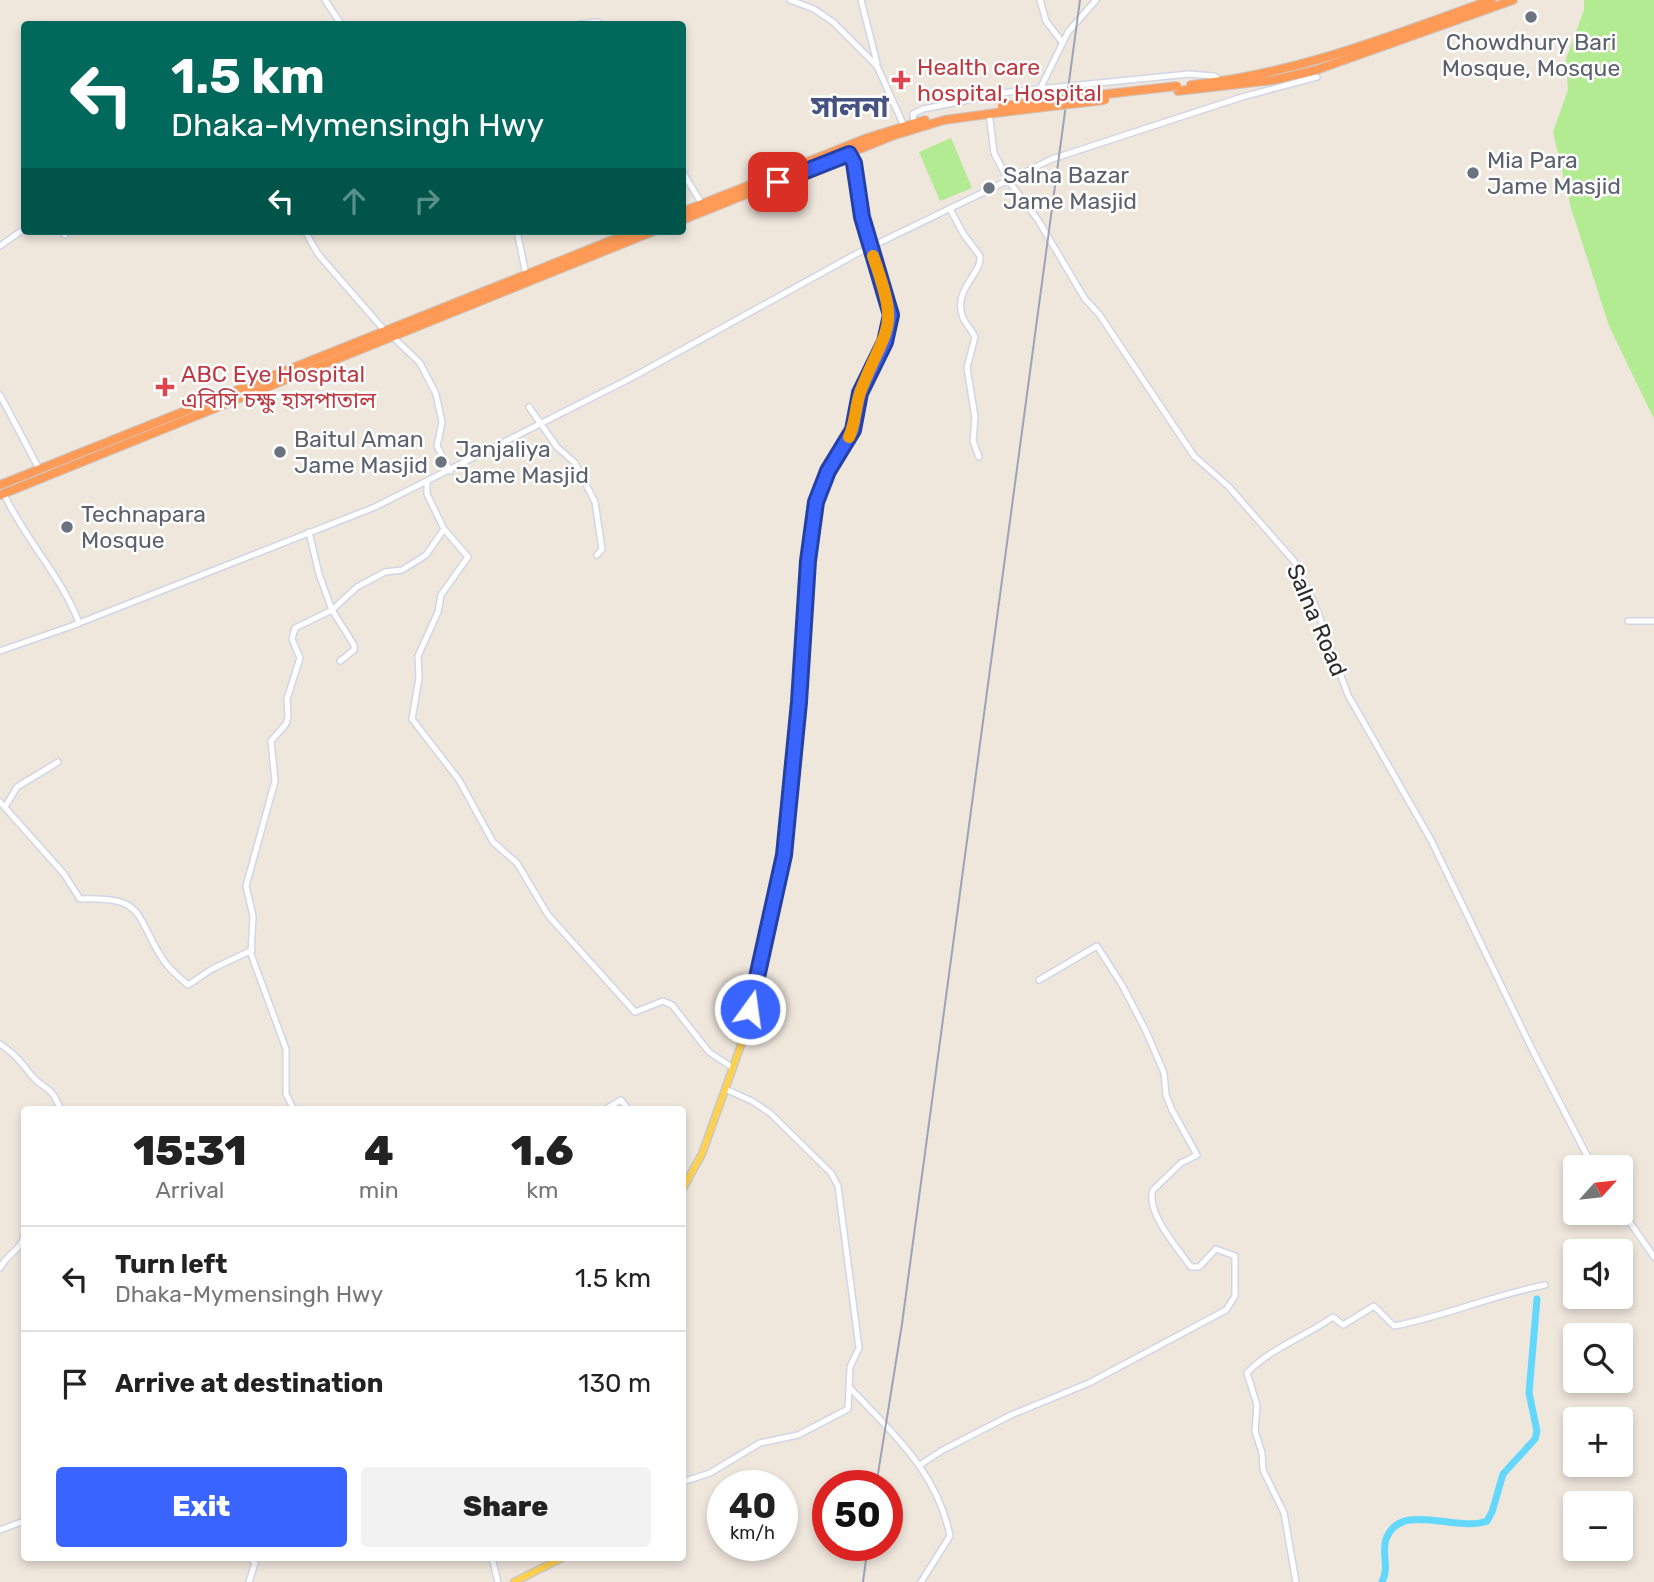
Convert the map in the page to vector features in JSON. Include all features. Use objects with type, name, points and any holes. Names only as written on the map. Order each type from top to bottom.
[{"type":"highway","points":[[1177,89],[1313,63],[1490,0]]},
{"type":"highway","points":[[686,211],[904,126],[951,113],[1274,80],[1316,70],[1513,0]]},
{"type":"highway","points":[[686,218],[944,120],[1002,109]]},
{"type":"highway","points":[[1,491],[40,469],[625,235]]},
{"type":"highway","points":[[1,491],[644,235]]},
{"type":"main road","points":[[686,1183],[702,1154],[733,1068],[755,990],[784,855],[799,702],[808,561],[816,502],[828,471],[853,430],[860,393],[889,326],[888,298],[870,248],[857,197],[854,163],[849,154]]},
{"type":"main road","points":[[514,1582],[556,1561]]},
{"type":"street","points":[[325,0],[339,21]]},
{"type":"street","points":[[790,0],[814,9],[833,22],[877,66]]},
{"type":"street","points":[[861,0],[877,66],[904,126]]},
{"type":"street","points":[[1041,0],[1046,21],[1062,42]]},
{"type":"street","points":[[1040,89],[1062,42],[1096,0]]},
{"type":"street","points":[[914,123],[913,114],[923,109],[1040,89],[1189,74],[1214,76],[1221,82]]},
{"type":"street","points":[[0,651],[79,623],[375,507],[541,424],[870,248],[1052,159],[1242,97],[1317,77]]},
{"type":"street","name":"Salna Road","points":[[989,113],[994,153],[1008,180],[1038,220],[1085,299],[1100,314],[1194,456],[1228,486],[1294,561],[1315,605],[1348,695],[1431,839],[1531,1047],[1587,1155]]},
{"type":"street","points":[[686,178],[702,205]]},
{"type":"street","points":[[950,209],[964,236],[980,256],[979,266],[964,288],[962,312],[975,337],[967,368],[975,417],[973,441],[979,457]]},
{"type":"street","points":[[0,246],[21,231]]},
{"type":"street","points":[[307,235],[318,254],[385,331]]},
{"type":"street","points":[[518,235],[526,275]]},
{"type":"street","points":[[393,337],[420,363],[436,394],[442,422],[438,446],[450,471]]},
{"type":"street","points":[[0,395],[40,469]]},
{"type":"street","points":[[529,407],[557,447],[575,463],[596,502],[602,549],[597,555]]},
{"type":"street","points":[[427,482],[426,494],[444,529],[468,557],[441,596],[438,612],[418,656],[419,678],[412,719],[459,780],[493,842],[513,857],[548,915],[635,1013],[663,1000],[672,1005],[709,1052],[733,1068]]},
{"type":"street","points":[[1,491],[21,529],[54,573],[79,623]]},
{"type":"street","points":[[292,1106],[286,1094],[286,1049],[257,973],[252,950],[253,916],[246,886],[275,781],[271,741],[286,724],[287,699],[300,659],[292,639],[293,632],[303,622],[332,610],[357,587],[385,572],[402,570],[426,555],[444,529]]},
{"type":"street","points":[[309,532],[319,574],[332,610],[354,645],[354,650],[340,661]]},
{"type":"street","points":[[1628,621],[1654,621]]},
{"type":"street","points":[[58,762],[17,787],[2,804],[64,874],[80,899],[108,898],[141,915],[164,961],[188,985],[212,969],[252,950]]},
{"type":"street","points":[[920,1465],[964,1439],[1089,1383],[1226,1310],[1236,1296],[1235,1256],[1216,1249],[1199,1267],[1191,1268],[1171,1241],[1152,1204],[1153,1190],[1181,1163],[1197,1155],[1172,1110],[1166,1095],[1164,1073],[1122,985],[1097,946],[1039,981]]},
{"type":"street","points":[[0,1044],[23,1061],[35,1079],[52,1089],[59,1106]]},
{"type":"street","points":[[686,1481],[710,1473],[760,1443],[798,1435],[848,1409],[850,1367],[859,1348],[838,1186],[831,1173],[770,1113],[752,1101],[725,1089]]},
{"type":"street","points":[[611,1106],[621,1100],[625,1106]]},
{"type":"street","points":[[1632,1225],[1654,1257]]},
{"type":"street","points":[[0,1268],[5,1259],[21,1247]]},
{"type":"street","points":[[1296,1582],[1284,1513],[1263,1470],[1262,1453],[1255,1431],[1257,1405],[1247,1373],[1256,1363],[1306,1336],[1333,1317],[1343,1325],[1374,1306],[1394,1326],[1434,1318],[1514,1291],[1545,1285]]},
{"type":"street","points":[[850,1388],[895,1432],[920,1465],[937,1497],[950,1536],[922,1582]]},
{"type":"street","points":[[0,1530],[21,1522]]},
{"type":"street","points":[[249,1582],[255,1563],[253,1561]]},
{"type":"street","points":[[493,1561],[498,1582]]},
{"type":"green space","points":[[1584,0],[1654,0],[1654,419],[1609,326],[1571,208],[1553,132],[1568,90],[1566,59],[1584,10]]},
{"type":"green space","points":[[951,138],[972,188],[940,201],[919,152]]},
{"type":"waterway","points":[[1382,1582],[1386,1539],[1393,1528],[1404,1521],[1416,1519],[1474,1524],[1487,1521],[1503,1474],[1535,1439],[1537,1431],[1529,1393],[1537,1299]]},
{"type":"railway","points":[[879,1470],[902,1324],[1080,0]]},
{"type":"railway","points":[[863,1582],[866,1561]]},
{"type":"slow traffic","points":[[849,437],[853,430],[860,393],[885,342],[891,315],[873,256]]},
{"type":"place","name":"Chowdhury Bari Mosque, Mosque","points":[[1531,17]]},
{"type":"place","name":"Health care hospital, Hospital","points":[[901,80]]},
{"type":"place","name":"Mia Para Jame Masjid","points":[[1473,173]]},
{"type":"place","name":"Salna Bazar Jame Masjid","points":[[989,188]]},
{"type":"place","name":"ABC Eye Hospital এবিসি চক্ষু হাসপাতাল","points":[[165,387]]},
{"type":"place","name":"Baitul Aman Jame Masjid","points":[[280,452]]},
{"type":"place","name":"Janjaliya Jame Masjid","points":[[441,462]]},
{"type":"place","name":"Technapara Mosque","points":[[67,527]]},
{"type":"district","name":"সালনা","points":[[850,107]]},
{"type":"route","points":[[750,1009],[784,855],[799,702],[810,538],[816,502],[828,471],[853,430],[860,393],[885,342],[891,315],[888,298],[870,248],[857,197],[854,163],[849,154],[778,182]]}]
